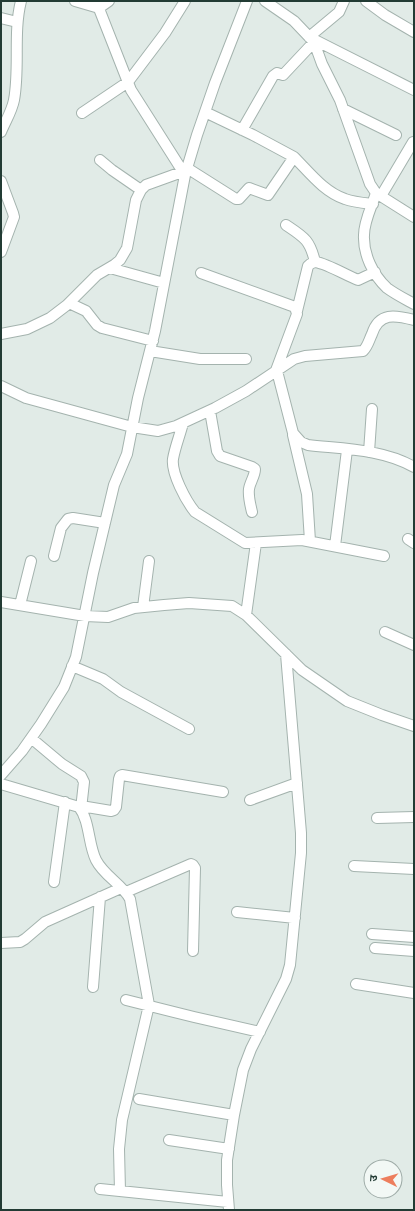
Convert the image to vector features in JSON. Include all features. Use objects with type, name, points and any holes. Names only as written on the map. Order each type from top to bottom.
[{"type":"street","points":[[1,132],[14,102],[17,73],[17,22],[21,1]]},
{"type":"street","points":[[75,1],[98,5],[109,1]]},
{"type":"street","points":[[82,114],[128,82],[164,33],[185,1]]},
{"type":"street","points":[[1,774],[22,751],[64,687],[76,656],[93,573],[114,485],[127,454],[164,283],[184,172],[215,83],[248,1]]},
{"type":"street","points":[[265,1],[294,21],[312,39],[414,90]]},
{"type":"street","points":[[242,130],[273,76],[277,73],[283,75],[312,39],[339,12],[344,1]]},
{"type":"street","points":[[366,1],[385,15],[414,32]]},
{"type":"street","points":[[98,5],[131,90],[184,172],[236,199],[239,199],[249,188],[268,195],[294,157]]},
{"type":"street","points":[[1,18],[17,22]]},
{"type":"street","points":[[312,39],[322,64],[340,100],[370,184],[379,195],[414,217]]},
{"type":"street","points":[[343,109],[396,135]]},
{"type":"street","points":[[205,112],[294,157],[318,182],[337,196],[346,200],[373,204]]},
{"type":"street","points":[[413,142],[373,204],[364,235],[365,248],[369,262],[379,278],[387,287],[414,304]]},
{"type":"street","points":[[100,160],[141,190]]},
{"type":"street","points":[[1,334],[27,329],[50,318],[69,303],[97,275],[110,268],[120,260],[127,248],[136,200],[141,190],[146,185],[184,172]]},
{"type":"street","points":[[1,181],[14,213],[14,218],[1,252]]},
{"type":"street","points":[[286,225],[304,237],[313,252],[315,262]]},
{"type":"street","points":[[310,541],[307,494],[293,433],[276,372],[297,314],[308,266],[315,262],[358,280],[375,272]]},
{"type":"street","points":[[110,268],[164,283]]},
{"type":"street","points":[[201,273],[291,305],[295,307],[297,311]]},
{"type":"street","points":[[69,303],[86,310],[97,325],[102,328],[151,346],[200,359],[246,359]]},
{"type":"street","points":[[1,386],[26,398],[132,426],[158,431],[183,423],[210,411],[246,391],[294,359],[305,356],[339,354],[363,350],[367,347],[373,331],[380,320],[401,316],[414,320]]},
{"type":"street","points":[[368,452],[372,409]]},
{"type":"street","points":[[210,411],[217,451],[220,456],[254,469],[255,474],[249,489],[252,512]]},
{"type":"street","points":[[183,423],[173,459],[173,467],[174,474],[190,507],[195,512],[244,543],[290,540],[310,541],[384,556]]},
{"type":"street","points":[[293,433],[301,442],[308,445],[389,456],[414,467]]},
{"type":"street","points":[[335,546],[347,450]]},
{"type":"street","points":[[54,556],[61,528],[68,519],[73,518],[105,523]]},
{"type":"street","points":[[246,615],[256,543]]},
{"type":"street","points":[[20,605],[31,561]]},
{"type":"street","points":[[143,607],[149,561]]},
{"type":"street","points":[[1,602],[85,616],[108,618],[134,608],[183,603],[232,606],[246,615],[302,670],[347,700],[382,715],[414,726]]},
{"type":"street","points":[[385,632],[414,645]]},
{"type":"street","points":[[100,1189],[228,1206],[227,1185],[229,1149],[243,1070],[251,1049],[289,972],[295,918],[301,853],[301,833],[286,654]]},
{"type":"street","points":[[72,666],[103,679],[121,692],[189,729]]},
{"type":"street","points":[[31,738],[62,764],[81,776],[84,782],[81,808],[91,847],[96,860],[109,877],[130,899],[149,1005],[122,1120],[119,1149],[120,1191]]},
{"type":"street","points":[[1,784],[81,808],[111,811],[116,807],[119,779],[122,775],[223,792]]},
{"type":"street","points":[[250,800],[297,783]]},
{"type":"street","points":[[54,882],[65,802]]},
{"type":"street","points":[[377,818],[414,817]]},
{"type":"street","points":[[1,943],[20,942],[26,939],[45,922],[100,897],[123,890],[191,864],[195,868],[193,951]]},
{"type":"street","points":[[354,866],[414,869]]},
{"type":"street","points":[[93,987],[100,897]]},
{"type":"street","points":[[237,912],[295,918]]},
{"type":"street","points":[[372,934],[414,937]]},
{"type":"street","points":[[375,948],[414,951]]},
{"type":"street","points":[[356,984],[414,993]]},
{"type":"street","points":[[126,1000],[260,1032]]},
{"type":"street","points":[[139,1099],[234,1115]]},
{"type":"street","points":[[169,1140],[229,1149]]}]
